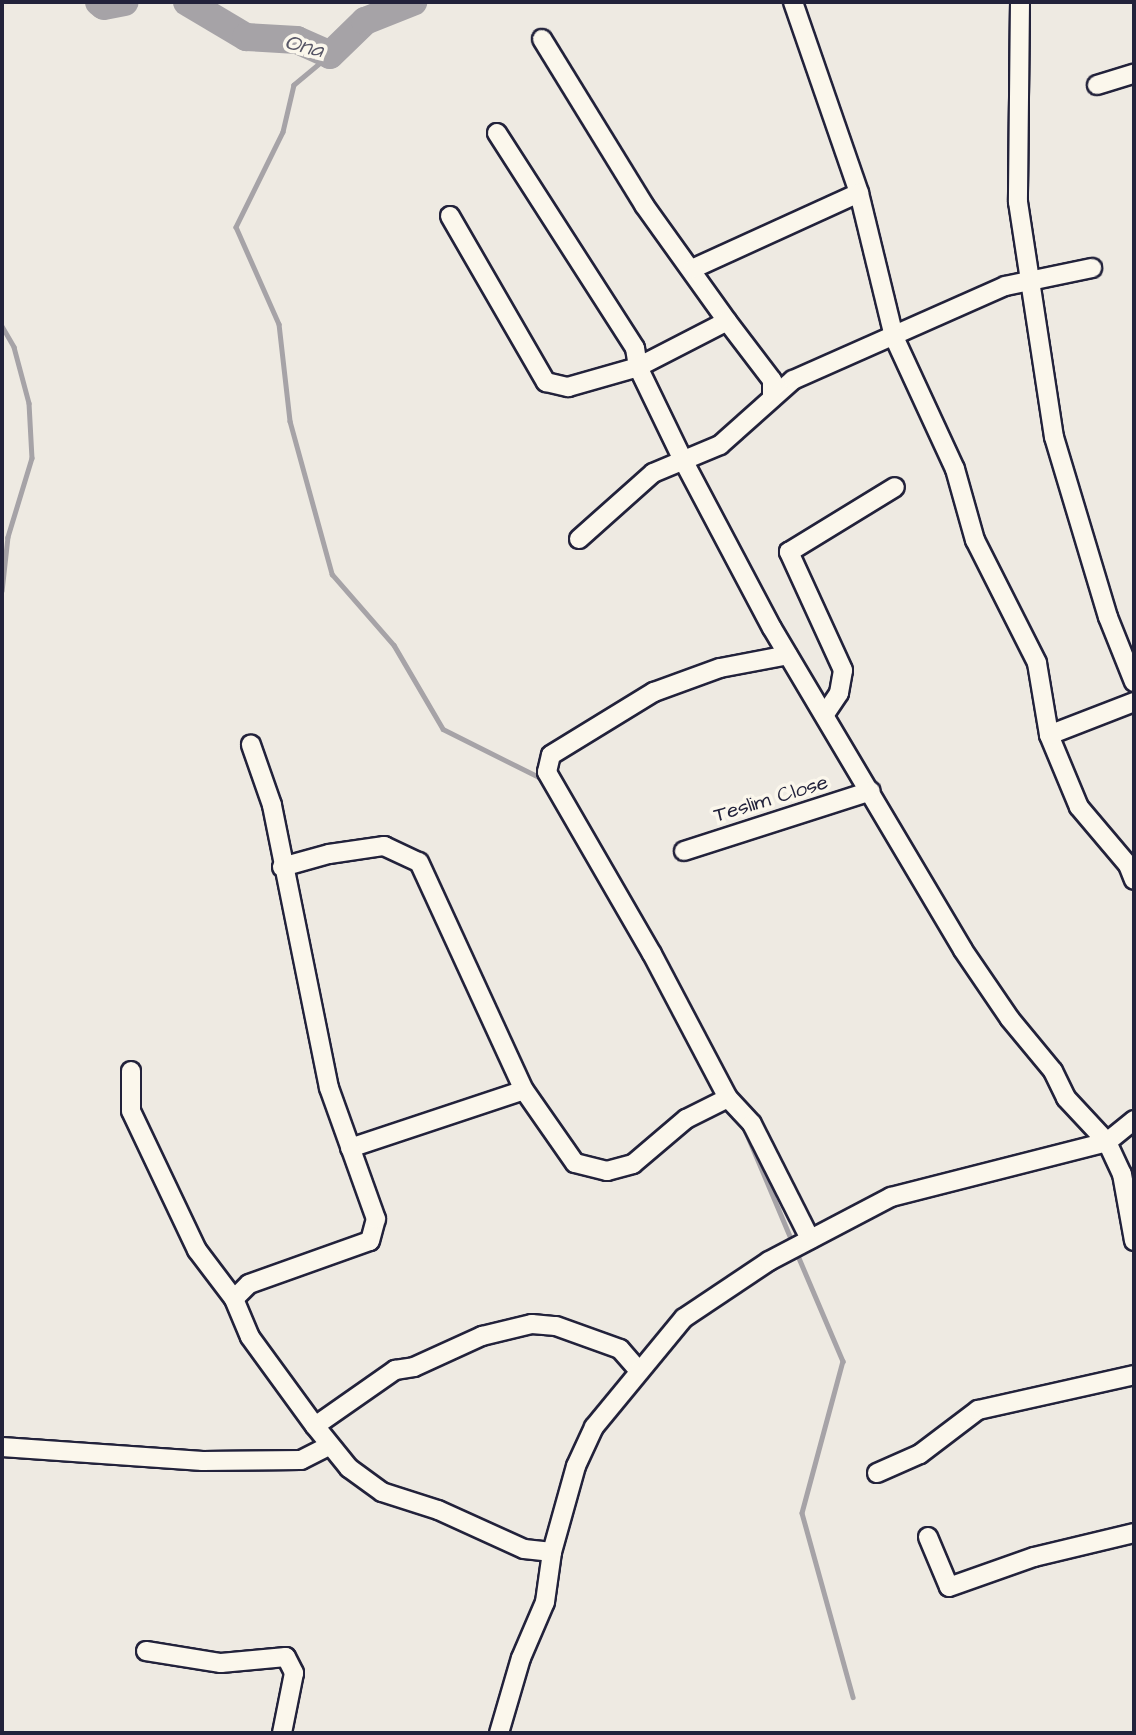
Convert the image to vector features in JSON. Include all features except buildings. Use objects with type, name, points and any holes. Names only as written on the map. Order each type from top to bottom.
[{"type":"street","points":[[793,2],[859,194],[894,337],[955,469],[975,540],[1037,663],[1049,735],[1079,807],[1128,864],[1134,880]]},
{"type":"street","points":[[1020,2],[1018,202],[1061,463],[1121,658],[1134,682]]},
{"type":"street","points":[[542,39],[644,205],[772,380],[772,397]]},
{"type":"street","points":[[1097,85],[1134,74]]},
{"type":"street","points":[[498,133],[635,348],[638,367],[683,460],[788,655],[872,791],[962,950],[1010,1019],[1053,1071],[1066,1098],[1108,1142],[1122,1174],[1134,1241]]},
{"type":"street","points":[[692,269],[859,194]]},
{"type":"street","points":[[450,216],[546,383],[568,387],[638,367],[727,321]]},
{"type":"street","points":[[579,539],[653,473],[720,445],[793,380],[1006,286],[1093,268]]},
{"type":"street","points":[[825,714],[839,693],[843,670],[788,554],[895,487]]},
{"type":"street","points":[[788,655],[720,668],[654,692],[551,754],[547,772],[652,954],[728,1098],[752,1124],[810,1239]]},
{"type":"street","points":[[1049,735],[1134,702]]},
{"type":"street","points":[[233,1299],[249,1284],[370,1241],[376,1219],[329,1088],[299,926],[282,867],[272,805],[251,745]]},
{"type":"street","name":"Teslim Close","points":[[684,850],[872,791]]},
{"type":"street","points":[[282,867],[329,853],[384,846],[419,862],[524,1090],[575,1163],[607,1171],[633,1164],[686,1119],[728,1098]]},
{"type":"street","points":[[131,1072],[131,1111],[197,1250],[233,1299],[250,1337],[329,1446],[349,1468],[383,1492],[438,1510],[524,1549],[552,1552]]},
{"type":"street","points":[[350,1148],[524,1090]]},
{"type":"street","points":[[499,1733],[521,1658],[545,1602],[552,1552],[576,1466],[594,1427],[638,1370],[684,1318],[724,1287],[872,1205],[922,1186],[1108,1142],[1134,1120]]},
{"type":"street","points":[[315,1426],[395,1370],[414,1367],[482,1336],[532,1324],[556,1326],[620,1349],[638,1370]]},
{"type":"street","points":[[877,1473],[920,1454],[978,1410],[1134,1375]]},
{"type":"street","points":[[2,1447],[204,1461],[301,1460],[329,1446]]},
{"type":"street","points":[[928,1537],[949,1587],[1034,1557],[1134,1533]]},
{"type":"street","points":[[146,1651],[221,1663],[286,1657],[293,1673],[282,1733]]},
{"type":"waterway","name":"Ona","points":[[99,2],[104,6],[125,2]]},
{"type":"waterway","name":"Ona","points":[[187,2],[246,37],[297,40],[330,55],[365,21],[413,2]]},
{"type":"waterway","points":[[330,55],[294,85],[283,132],[236,227],[279,324],[290,421],[332,574],[394,645],[443,729],[543,779]]},
{"type":"waterway","points":[[2,326],[14,347],[29,403],[32,458],[8,537],[2,591]]},
{"type":"waterway","points":[[675,980],[689,1006]]},
{"type":"waterway","points":[[746,1132],[793,1243]]},
{"type":"waterway","points":[[796,1251],[843,1361],[802,1513],[853,1697]]}]
